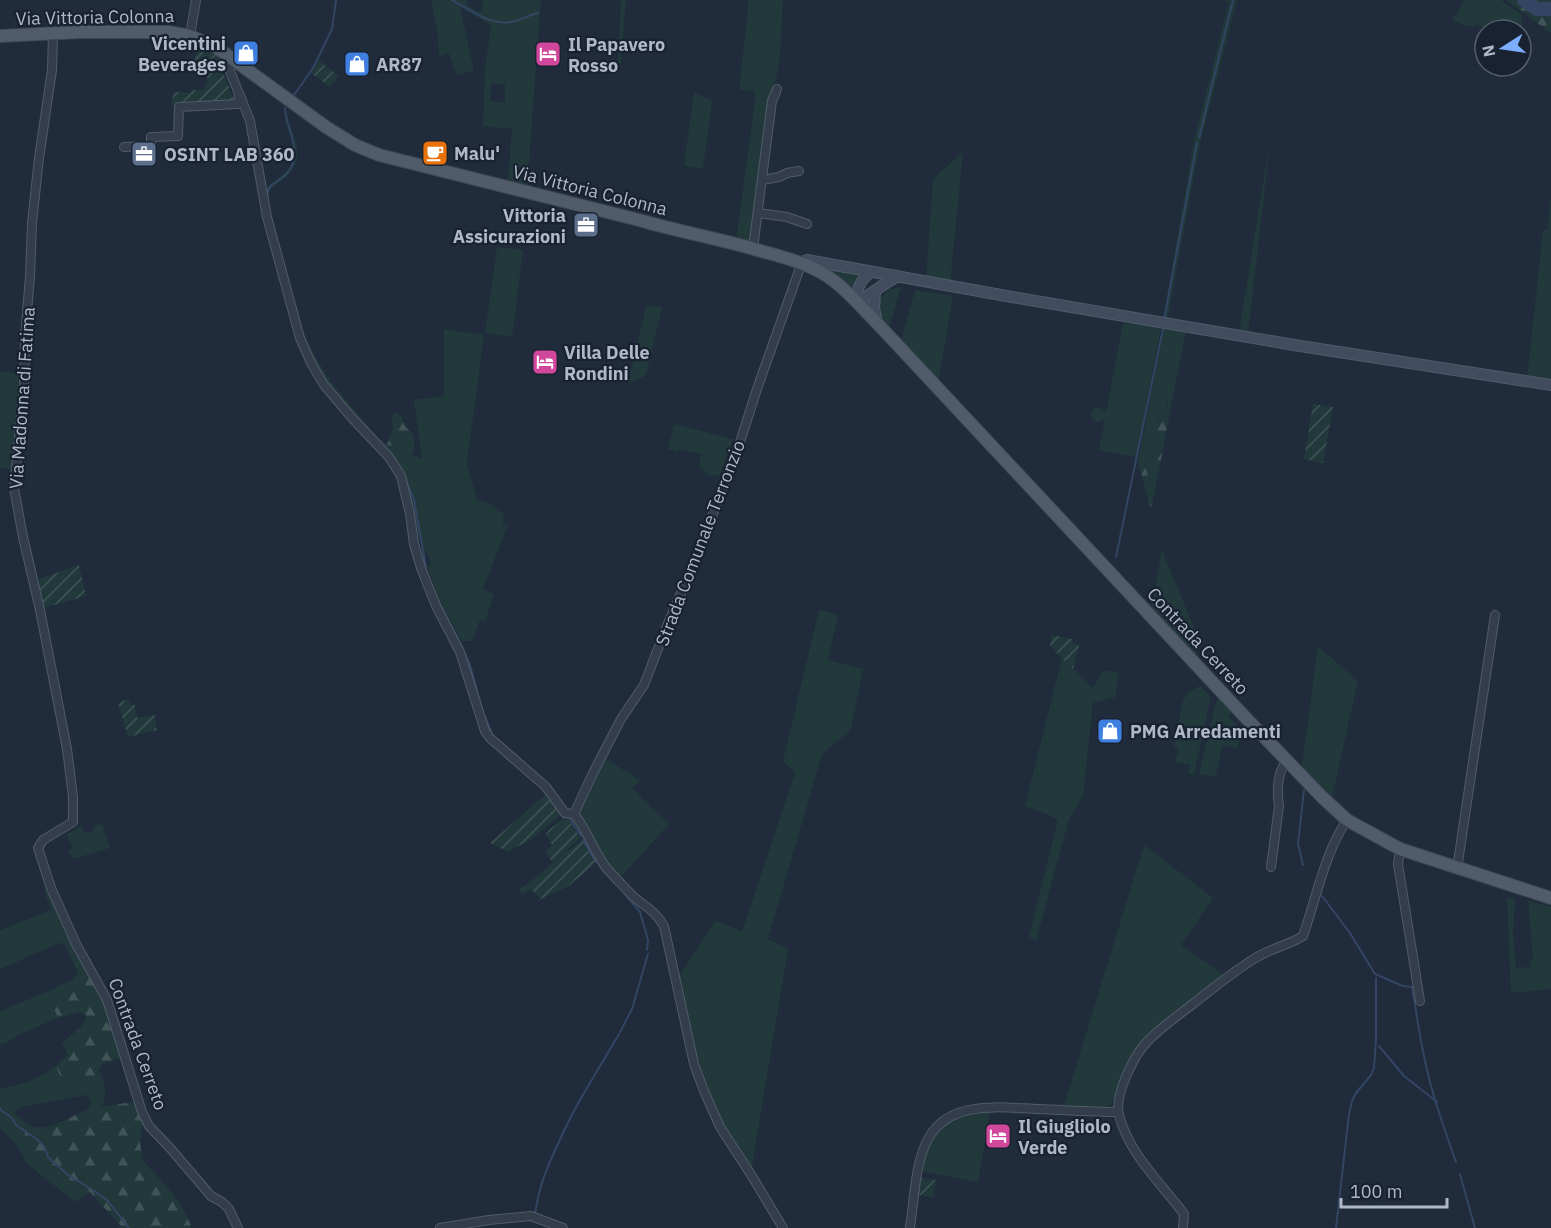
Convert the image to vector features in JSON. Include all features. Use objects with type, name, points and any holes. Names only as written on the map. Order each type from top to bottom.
[{"type":"main road","name":"Via Vittoria Colonna","points":[[0,36],[80,32],[168,32],[190,36],[216,47],[326,127],[355,145],[379,155],[802,262],[830,279],[877,323]]},
{"type":"main road","name":"Contrada Cerreto","points":[[877,323],[1287,761],[1347,820],[1400,849],[1551,898]]},
{"type":"street","name":"Via Vittoria Colonna","points":[[190,36],[196,0]]},
{"type":"street","name":"Via Madonna di Fatima","points":[[38,848],[43,840],[73,822],[67,749],[14,488],[24,387],[32,221],[52,68],[53,34]]},
{"type":"street","points":[[230,57],[228,66],[250,121],[267,217],[282,277],[300,338],[311,363],[324,385],[389,457],[401,476],[421,568],[436,606],[460,652],[485,731],[546,787],[565,813],[574,813],[608,869],[633,896],[658,915],[664,926],[671,952],[694,1064],[704,1091],[720,1127],[783,1228]]},
{"type":"street","points":[[753,248],[772,101],[777,89]]},
{"type":"street","points":[[124,147],[151,146],[151,138],[178,136],[179,107],[238,104],[239,94]]},
{"type":"street","points":[[762,180],[799,171]]},
{"type":"street","points":[[758,213],[787,217],[807,224]]},
{"type":"street","points":[[802,262],[807,260],[1294,345],[1551,385]]},
{"type":"street","name":"Strada Comunale Terronzio","points":[[574,813],[621,719],[644,685],[697,556],[740,442],[802,262]]},
{"type":"street","points":[[871,272],[860,283],[857,302],[897,277]]},
{"type":"street","points":[[875,292],[874,307],[877,323]]},
{"type":"street","points":[[1457,869],[1495,615]]},
{"type":"street","points":[[1270,867],[1281,767],[1287,761]]},
{"type":"street","points":[[1183,1228],[1184,1214],[1137,1155],[1126,1135],[1118,1112],[1121,1089],[1133,1060],[1156,1032],[1230,975],[1259,956],[1292,943],[1303,936],[1331,851],[1347,820]]},
{"type":"street","name":"Contrada Cerreto","points":[[38,848],[51,888],[76,944],[107,1000],[142,1112],[149,1126],[211,1196],[229,1209],[238,1228]]},
{"type":"street","points":[[1400,849],[1398,864],[1420,1001]]},
{"type":"street","points":[[910,1228],[918,1173],[926,1142],[937,1127],[951,1116],[965,1110],[992,1107],[1118,1112]]},
{"type":"street","points":[[440,1228],[531,1216],[563,1228]]},
{"type":"green space","points":[[431,0],[467,0],[467,5],[481,13],[483,0],[541,0],[527,189],[508,184],[512,129],[483,126],[485,69],[491,25],[460,7],[474,71],[457,75],[448,52],[439,58],[438,36]],"holes":[[[491,83],[505,84],[505,103],[490,101]]]},
{"type":"green space","points":[[621,0],[626,0],[621,63],[618,63]]},
{"type":"green space","points":[[748,0],[783,0],[779,60],[772,94],[751,244],[736,241],[755,100],[755,92],[739,89]]},
{"type":"green space","points":[[1222,0],[1237,0],[1200,144],[1167,321],[1163,320],[1194,141],[1229,2]]},
{"type":"green space","points":[[1464,0],[1501,0],[1522,15],[1522,18],[1473,18],[1473,26],[1467,26],[1452,19]]},
{"type":"green space","points":[[1506,0],[1551,0],[1551,33]]},
{"type":"green space","points":[[199,45],[219,57],[235,103],[171,105],[174,92],[191,93],[191,90],[204,90],[208,69],[194,61]]},
{"type":"green space","points":[[318,60],[339,76],[330,87],[311,73]]},
{"type":"green space","points":[[694,92],[712,101],[703,169],[684,166]]},
{"type":"green space","points":[[285,120],[288,120],[295,138],[297,160],[289,174],[271,190],[269,206],[291,291],[305,335],[322,368],[376,436],[392,447],[422,459],[414,400],[444,396],[444,329],[484,335],[467,463],[477,500],[489,503],[504,514],[503,524],[508,525],[483,589],[494,594],[485,621],[480,620],[472,641],[461,641],[437,595],[428,567],[430,559],[424,551],[422,539],[416,539],[402,476],[322,377],[304,345],[264,190],[285,173],[293,162],[294,149]]},
{"type":"green space","points":[[1271,134],[1248,334],[1239,333]]},
{"type":"green space","points":[[963,152],[950,285],[926,280],[933,179]]},
{"type":"green space","points":[[1551,193],[1551,383],[1527,379],[1543,230],[1548,230]]},
{"type":"green space","points":[[497,247],[523,250],[512,337],[485,333]]},
{"type":"green space","points":[[824,268],[862,275],[855,293]]},
{"type":"green space","points":[[901,287],[888,332],[879,321],[878,301],[888,290]]},
{"type":"green space","points":[[915,290],[953,296],[938,383],[900,344]]},
{"type":"green space","points":[[646,307],[662,307],[646,375],[628,383]]},
{"type":"green space","points":[[1123,323],[1161,328],[1136,457],[1099,450],[1105,418],[1096,422],[1091,416],[1091,411],[1096,407],[1103,409],[1106,413]]},
{"type":"green space","points":[[1164,329],[1186,332],[1174,391],[1169,395],[1155,435],[1158,448],[1151,458],[1153,475],[1157,480],[1155,491],[1151,486],[1146,466],[1139,456]]},
{"type":"green space","points":[[0,371],[21,374],[13,469],[0,468]]},
{"type":"green space","points":[[1174,391],[1157,480],[1149,463],[1157,452],[1156,430],[1167,406],[1169,395]]},
{"type":"green space","points":[[1313,404],[1333,407],[1323,463],[1304,459]]},
{"type":"green space","points":[[394,413],[401,416],[413,436],[412,456],[387,445],[393,430]]},
{"type":"green space","points":[[674,424],[733,439],[720,475],[709,476],[699,466],[701,454],[668,449]]},
{"type":"green space","points":[[1139,456],[1155,491],[1151,510],[1138,462]]},
{"type":"green space","points":[[1162,550],[1199,640],[1195,659],[1151,611]]},
{"type":"green space","points":[[79,565],[86,596],[43,608],[37,580]]},
{"type":"green space","points":[[819,610],[838,615],[828,660],[863,669],[851,730],[822,754],[768,939],[788,949],[751,1172],[719,1119],[697,1066],[677,979],[716,920],[742,932],[795,773],[783,761]]},
{"type":"green space","points":[[1052,635],[1072,639],[1072,643],[1079,645],[1073,669],[1050,646]]},
{"type":"green space","points":[[1318,646],[1358,681],[1331,802],[1301,772]]},
{"type":"green space","points":[[1062,658],[1093,688],[1103,670],[1119,673],[1115,697],[1093,703],[1083,796],[1069,819],[1036,941],[1029,937],[1058,820],[1025,806]]},
{"type":"green space","points":[[1200,686],[1210,696],[1210,700],[1194,775],[1188,774],[1190,765],[1175,762],[1179,749],[1174,747],[1183,700],[1189,692]]},
{"type":"green space","points":[[1218,698],[1231,711],[1229,718],[1242,729],[1238,748],[1222,745],[1216,777],[1199,774]]},
{"type":"green space","points":[[129,699],[130,704],[135,705],[137,718],[155,715],[157,730],[128,737],[118,703]]},
{"type":"green space","points":[[605,758],[641,781],[632,788],[669,824],[620,878],[606,862],[579,813]]},
{"type":"green space","points":[[545,795],[561,814],[529,841],[508,852],[490,843]]},
{"type":"green space","points":[[567,816],[580,838],[556,860],[582,840],[596,863],[567,887],[541,899],[531,889],[523,894],[520,890],[553,863],[545,852],[552,845],[546,834]]},
{"type":"green space","points":[[102,824],[110,848],[73,859],[69,851],[73,848],[66,835],[82,825],[84,833],[94,831],[93,826]]},
{"type":"green space","points":[[1144,845],[1213,898],[1181,945],[1227,977],[1153,1033],[1110,1105],[1105,1109],[1063,1109]]},
{"type":"green space","points":[[45,882],[93,979],[78,973],[64,943],[0,969],[0,930],[52,910],[45,894]]},
{"type":"green space","points":[[1507,898],[1515,900],[1513,933],[1516,968],[1530,967],[1530,960],[1533,960],[1528,900],[1551,907],[1551,989],[1511,993]]},
{"type":"green space","points":[[78,973],[93,979],[104,1000],[122,1058],[102,1064],[99,1069],[101,1075],[76,1082],[67,1082],[58,1072],[57,1065],[68,1055],[62,1043],[81,1027],[86,1020],[86,1015],[79,1012],[58,1018],[47,992],[74,979]]},
{"type":"green space","points":[[47,992],[58,1018],[0,1044],[0,1011]]},
{"type":"green space","points":[[57,1065],[58,1072],[76,1082],[90,1075],[101,1075],[105,1098],[101,1106],[86,1111],[91,1101],[86,1095],[21,1107],[14,1113],[27,1124],[24,1138],[69,1180],[90,1192],[75,1202],[25,1162],[18,1147],[0,1128],[0,1088],[30,1081]]},
{"type":"green space","points":[[134,1102],[143,1120],[140,1143],[143,1161],[172,1192],[192,1228],[119,1228],[121,1226],[90,1192],[69,1180],[31,1148],[24,1138],[27,1124],[34,1127],[49,1126],[88,1110]]},
{"type":"green space","points":[[990,1111],[978,1182],[920,1171],[931,1141],[943,1126],[960,1115]]},
{"type":"green space","points":[[921,1178],[936,1180],[933,1197],[918,1195]]},
{"type":"waterway","points":[[292,98],[313,68],[332,29],[336,0]]},
{"type":"waterway","points":[[452,0],[495,22],[514,21],[538,13]]},
{"type":"waterway","points":[[1199,138],[1233,0]]},
{"type":"waterway","points":[[1524,0],[1537,9],[1551,9]]},
{"type":"waterway","points":[[267,194],[270,187],[289,171],[293,163],[293,140],[285,108]]},
{"type":"waterway","points":[[1164,320],[1197,143]]},
{"type":"waterway","points":[[1116,557],[1163,329]]},
{"type":"waterway","points":[[405,477],[414,500],[426,567]]},
{"type":"waterway","points":[[427,571],[429,578]]},
{"type":"waterway","points":[[438,600],[470,665],[482,709]]},
{"type":"waterway","points":[[485,717],[491,731]]},
{"type":"waterway","points":[[1303,865],[1298,844],[1304,790]]},
{"type":"waterway","points":[[568,816],[581,836]]},
{"type":"waterway","points":[[583,840],[596,862]]},
{"type":"waterway","points":[[600,867],[615,883]]},
{"type":"waterway","points":[[625,894],[640,912],[648,940],[647,950]]},
{"type":"waterway","points":[[1322,896],[1350,933],[1375,974],[1403,986],[1412,987],[1430,1083],[1456,1162]]},
{"type":"waterway","points":[[620,1032],[632,1009],[648,954]]},
{"type":"waterway","points":[[1336,1228],[1352,1101],[1374,1068],[1376,978]]},
{"type":"waterway","points":[[535,1215],[538,1196],[550,1161],[587,1088],[619,1034]]},
{"type":"waterway","points":[[1379,1046],[1404,1076],[1437,1102]]},
{"type":"waterway","points":[[0,1108],[12,1118],[16,1125],[44,1146],[48,1157],[68,1175],[108,1201],[129,1228]]},
{"type":"waterway","points":[[1460,1174],[1475,1228]]},
{"type":"place","name":"Vicentini Beverages","points":[[246,53]]},
{"type":"place","name":"Il Papavero Rosso","points":[[548,54]]},
{"type":"place","name":"AR87","points":[[357,64]]},
{"type":"place","name":"Malu'","points":[[435,153]]},
{"type":"place","name":"OSINT LAB 360","points":[[144,154]]},
{"type":"place","name":"Vittoria Assicurazioni","points":[[586,225]]},
{"type":"place","name":"Villa Delle Rondini","points":[[545,362]]},
{"type":"place","name":"PMG Arredamenti","points":[[1110,731]]},
{"type":"place","name":"Il Giugliolo Verde","points":[[998,1136]]}]
